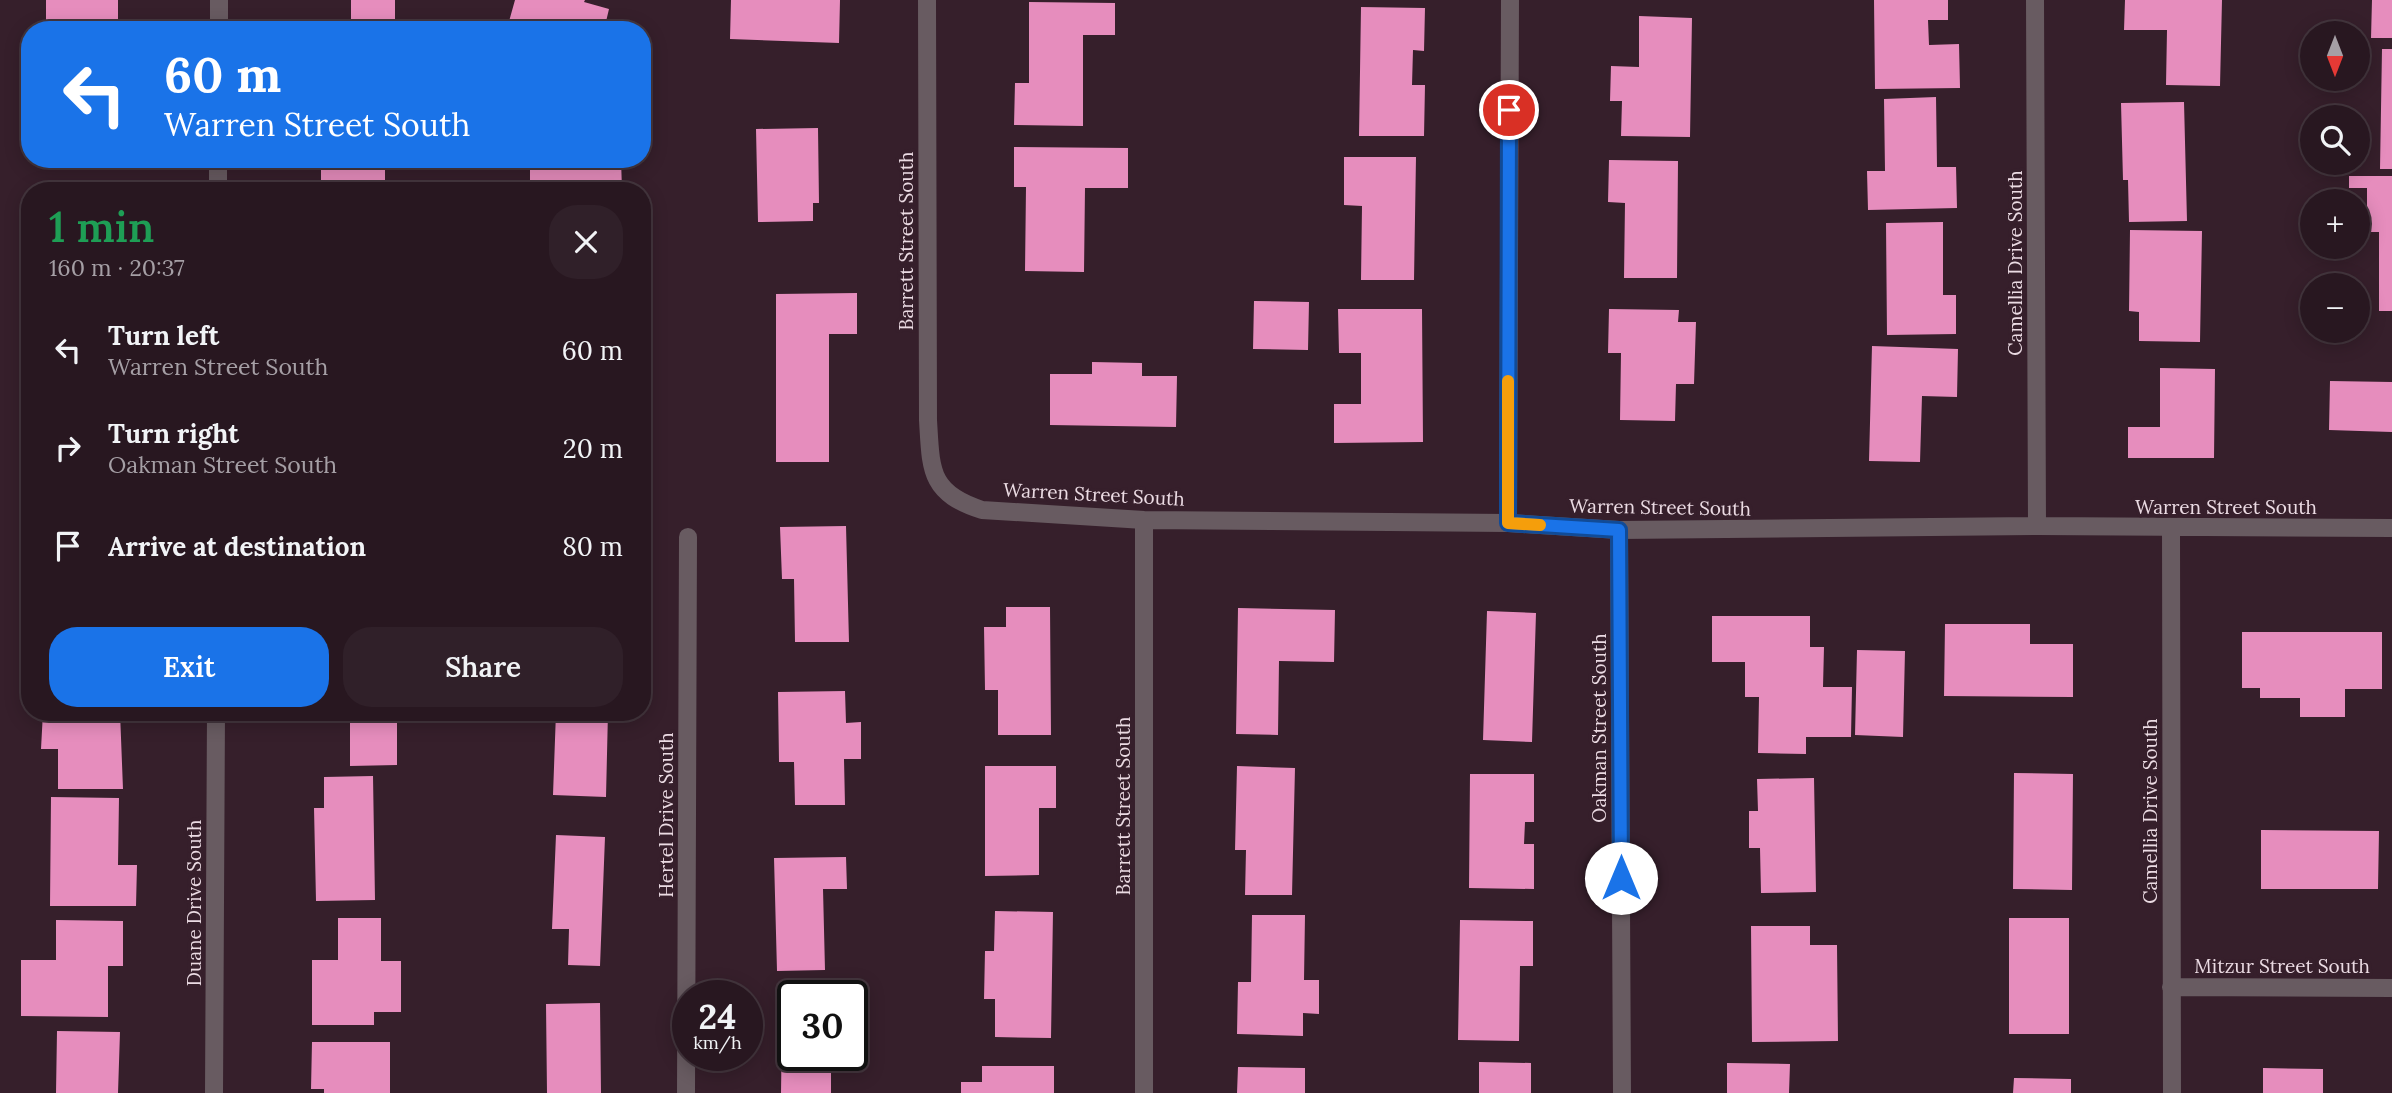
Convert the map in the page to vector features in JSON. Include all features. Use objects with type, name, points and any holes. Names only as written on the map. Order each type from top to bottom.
[{"type":"street","points":[[219,0],[219,21]]},
{"type":"street","name":"Barrett Street South","points":[[927,0],[928,420],[930,457],[937,482]]},
{"type":"street","points":[[1508,523],[1510,0]]},
{"type":"street","name":"Camellia Drive South","points":[[2035,0],[2037,526]]},
{"type":"street","name":"Warren Street South","points":[[937,482],[957,502],[982,510],[1144,520],[1508,523],[1619,530],[2037,526],[2171,529],[2392,528]]},
{"type":"street","name":"Barrett Street South","points":[[1144,520],[1144,1093]]},
{"type":"street","name":"Camellia Drive South","points":[[2171,529],[2172,1093]]},
{"type":"street","name":"Oakman Street South","points":[[1619,530],[1622,1093]]},
{"type":"street","name":"Hertel Drive South","points":[[686,1093],[688,537]]},
{"type":"street","name":"Duane Drive South","points":[[214,1093],[216,721]]},
{"type":"street","name":"Mitzur Street South","points":[[2171,987],[2392,988]]},
{"type":"building","points":[[46,0],[118,0],[118,21],[46,21]]},
{"type":"building","points":[[351,0],[395,0],[395,21],[351,21]]},
{"type":"building","points":[[515,0],[585,0],[584,2],[609,9],[606,21],[509,21]]},
{"type":"building","points":[[731,0],[840,0],[839,43],[730,39]]},
{"type":"building","points":[[1874,0],[1948,0],[1948,20],[1928,20],[1929,45],[1959,44],[1960,88],[1875,89]]},
{"type":"building","points":[[2125,0],[2222,0],[2220,86],[2166,85],[2167,30],[2124,30]]},
{"type":"building","points":[[2372,0],[2392,0],[2392,38],[2371,38]]},
{"type":"building","points":[[1029,2],[1115,3],[1115,35],[1083,35],[1083,126],[1014,125],[1015,83],[1029,83]]},
{"type":"building","points":[[1361,7],[1425,8],[1424,51],[1413,50],[1412,85],[1425,85],[1424,136],[1359,136]]},
{"type":"building","points":[[1639,16],[1692,18],[1690,137],[1621,136],[1622,101],[1610,101],[1611,66],[1639,67]]},
{"type":"building","points":[[2382,49],[2392,49],[2392,169],[2380,169]]},
{"type":"building","points":[[1936,97],[1937,167],[1956,167],[1957,208],[1868,210],[1867,171],[1885,171],[1884,99]]},
{"type":"building","points":[[2184,102],[2187,221],[2129,222],[2128,180],[2123,180],[2121,103]]},
{"type":"building","points":[[818,128],[819,203],[813,203],[813,221],[758,222],[756,129]]},
{"type":"building","points":[[1014,147],[1128,148],[1128,188],[1085,188],[1084,272],[1025,271],[1026,187],[1014,187]]},
{"type":"building","points":[[1344,157],[1416,157],[1414,280],[1361,280],[1362,206],[1344,205]]},
{"type":"building","points":[[1609,160],[1678,161],[1677,278],[1624,278],[1625,203],[1608,202]]},
{"type":"building","points":[[321,168],[385,168],[385,182],[321,181]]},
{"type":"building","points":[[530,168],[621,168],[622,182],[530,182]]},
{"type":"building","points":[[2349,176],[2392,176],[2392,311],[2379,311],[2379,232],[2370,232],[2370,189],[2349,188]]},
{"type":"building","points":[[1943,222],[1943,295],[1956,295],[1956,334],[1887,335],[1886,223]]},
{"type":"building","points":[[2130,230],[2202,231],[2200,342],[2139,341],[2139,312],[2129,311]]},
{"type":"building","points":[[857,293],[857,334],[829,334],[829,462],[776,462],[776,294]]},
{"type":"building","points":[[1254,301],[1309,302],[1308,350],[1253,349]]},
{"type":"building","points":[[1338,309],[1422,309],[1423,442],[1334,443],[1334,404],[1361,404],[1361,353],[1339,353]]},
{"type":"building","points":[[1609,309],[1679,310],[1678,322],[1696,322],[1694,384],[1676,384],[1675,421],[1620,420],[1621,353],[1608,353]]},
{"type":"building","points":[[1872,346],[1958,349],[1957,397],[1922,396],[1920,462],[1869,461]]},
{"type":"building","points":[[1092,362],[1142,363],[1142,376],[1177,376],[1176,427],[1050,425],[1050,374],[1092,374]]},
{"type":"building","points":[[2160,368],[2215,369],[2214,458],[2128,458],[2128,427],[2160,427]]},
{"type":"building","points":[[2330,381],[2392,382],[2392,432],[2329,430]]},
{"type":"building","points":[[846,526],[849,642],[795,642],[794,579],[782,579],[780,527]]},
{"type":"building","points":[[1006,607],[1050,607],[1051,735],[998,735],[998,690],[985,690],[984,627],[1006,627]]},
{"type":"building","points":[[1238,608],[1335,610],[1334,662],[1279,661],[1278,735],[1236,734]]},
{"type":"building","points":[[1487,611],[1536,613],[1532,742],[1483,740]]},
{"type":"building","points":[[1712,616],[1810,616],[1810,647],[1824,647],[1823,687],[1852,687],[1851,737],[1806,737],[1806,754],[1758,753],[1759,697],[1745,697],[1745,662],[1712,662]]},
{"type":"building","points":[[1945,624],[2030,624],[2030,644],[2073,644],[2073,697],[1944,696]]},
{"type":"building","points":[[2242,632],[2382,632],[2382,689],[2345,689],[2345,717],[2300,717],[2300,698],[2260,698],[2260,688],[2242,688]]},
{"type":"building","points":[[1857,650],[1905,651],[1903,737],[1855,735]]},
{"type":"building","points":[[845,691],[846,723],[861,722],[861,759],[844,759],[845,805],[795,805],[794,762],[779,762],[778,692]]},
{"type":"building","points":[[43,721],[120,721],[123,789],[58,789],[58,749],[41,749]]},
{"type":"building","points":[[350,721],[397,721],[397,765],[350,766]]},
{"type":"building","points":[[556,721],[608,721],[606,797],[553,795]]},
{"type":"building","points":[[985,766],[1056,766],[1056,808],[1039,808],[1039,875],[985,876]]},
{"type":"building","points":[[1237,766],[1295,768],[1292,895],[1245,895],[1246,850],[1235,850]]},
{"type":"building","points":[[2014,773],[2073,774],[2072,890],[2013,889]]},
{"type":"building","points":[[1470,774],[1534,774],[1534,822],[1525,822],[1524,844],[1534,844],[1534,889],[1469,888]]},
{"type":"building","points":[[373,776],[375,900],[316,901],[314,808],[324,808],[324,777]]},
{"type":"building","points":[[1814,778],[1816,892],[1761,893],[1760,848],[1749,848],[1749,811],[1758,811],[1757,779]]},
{"type":"building","points":[[51,797],[119,798],[118,865],[137,865],[136,906],[50,906]]},
{"type":"building","points":[[2261,830],[2379,831],[2378,889],[2261,889]]},
{"type":"building","points":[[556,835],[605,837],[600,966],[568,965],[569,929],[552,929]]},
{"type":"building","points":[[846,857],[847,889],[823,889],[825,970],[777,971],[774,858]]},
{"type":"building","points":[[995,911],[1053,912],[1051,1038],[995,1037],[995,999],[984,999],[985,951],[994,951]]},
{"type":"building","points":[[1252,915],[1305,915],[1304,980],[1319,980],[1319,1014],[1303,1013],[1303,1036],[1237,1034],[1238,982],[1251,982]]},
{"type":"building","points":[[338,918],[381,918],[381,961],[401,961],[401,1012],[374,1012],[374,1025],[312,1025],[312,960],[338,960]]},
{"type":"building","points":[[2009,918],[2069,918],[2069,1034],[2009,1034]]},
{"type":"building","points":[[56,920],[123,921],[123,966],[108,966],[108,1017],[21,1016],[21,960],[56,960]]},
{"type":"building","points":[[1460,920],[1533,921],[1533,966],[1520,966],[1519,1041],[1458,1040]]},
{"type":"building","points":[[1751,926],[1810,926],[1810,945],[1837,945],[1838,1041],[1752,1042]]},
{"type":"building","points":[[600,1003],[601,1093],[547,1093],[546,1004]]},
{"type":"building","points":[[57,1031],[120,1032],[118,1093],[56,1093]]},
{"type":"building","points":[[312,1042],[390,1042],[390,1093],[324,1093],[324,1089],[311,1089]]},
{"type":"building","points":[[1479,1062],[1531,1063],[1531,1093],[1479,1093]]},
{"type":"building","points":[[1727,1063],[1790,1064],[1789,1093],[1727,1093]]},
{"type":"building","points":[[982,1066],[1054,1066],[1054,1093],[961,1093],[961,1082],[982,1082]]},
{"type":"building","points":[[1238,1067],[1305,1068],[1305,1093],[1237,1093]]},
{"type":"building","points":[[2263,1068],[2323,1069],[2323,1093],[2263,1093]]},
{"type":"building","points":[[781,1071],[831,1071],[831,1093],[781,1093]]},
{"type":"building","points":[[2014,1078],[2071,1079],[2071,1093],[2013,1093]]},
{"type":"slow traffic","points":[[1508,381],[1508,523],[1540,525]]},
{"type":"route","points":[[1509,110],[1508,523],[1619,530],[1621,878]]}]
